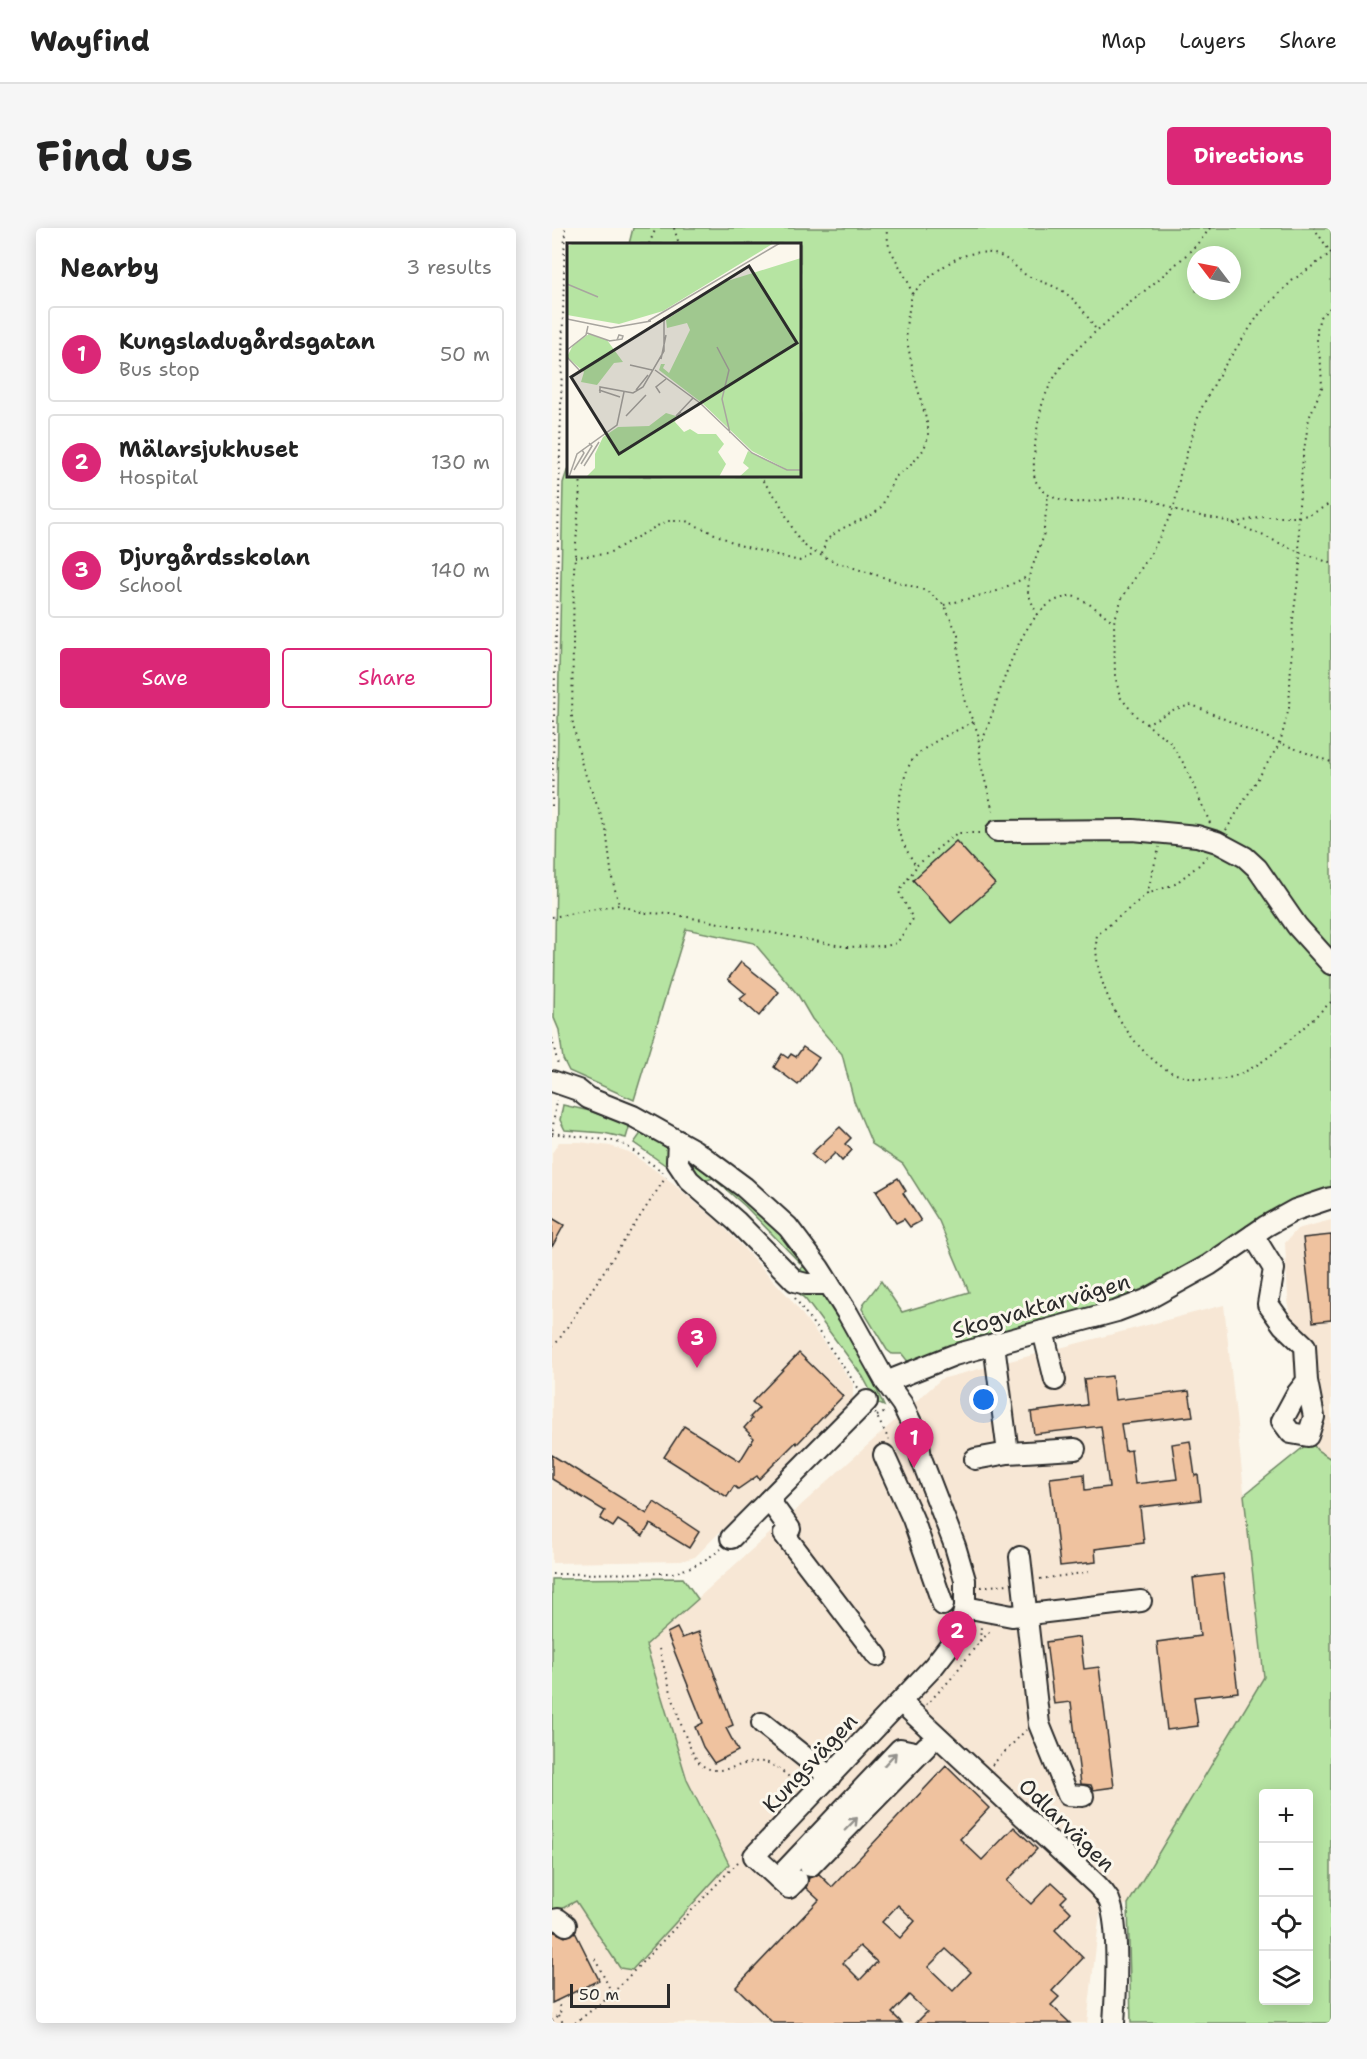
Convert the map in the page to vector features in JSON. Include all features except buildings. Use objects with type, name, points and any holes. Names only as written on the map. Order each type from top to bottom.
[{"type":"street","points":[[997,831],[1133,830],[1197,836],[1219,842],[1257,868],[1297,927],[1331,964]]},
{"type":"street","points":[[555,1076],[588,1098],[633,1116],[694,1149],[744,1186],[788,1227],[829,1284],[886,1382],[902,1404],[918,1437],[921,1458],[955,1546],[974,1609],[1012,1616],[1142,1601]]},
{"type":"street","points":[[554,1100],[588,1098]]},
{"type":"street","points":[[678,1141],[677,1162],[689,1180],[736,1221],[795,1281],[806,1284],[829,1284]]},
{"type":"street","name":"Skogvaktarvägen","points":[[886,1382],[954,1355],[1117,1311],[1146,1300],[1209,1265],[1253,1234],[1295,1210],[1331,1197]]},
{"type":"street","points":[[1253,1234],[1274,1269],[1268,1304],[1283,1325],[1305,1346],[1307,1381]]},
{"type":"street","points":[[1043,1331],[1056,1380]]},
{"type":"street","points":[[994,1344],[1008,1453]]},
{"type":"street","points":[[731,1538],[769,1500],[878,1409],[886,1382]]},
{"type":"street","points":[[878,1409],[921,1458]]},
{"type":"street","points":[[975,1459],[1008,1453],[1075,1449]]},
{"type":"street","points":[[888,1450],[943,1605]]},
{"type":"street","points":[[769,1500],[787,1532],[877,1656]]},
{"type":"street","points":[[917,1530],[944,1518]]},
{"type":"street","points":[[1020,1557],[1039,1724],[1068,1795],[1083,1796]]},
{"type":"street","name":"Kungsvägen","points":[[749,1855],[783,1827],[901,1702],[933,1667],[950,1645],[962,1620],[974,1609]]},
{"type":"street","name":"Odlarvägen","points":[[901,1702],[1097,1885],[1108,1900],[1115,1923],[1114,2023]]},
{"type":"street","points":[[762,1723],[830,1777]]},
{"type":"street","points":[[796,1872],[900,1749],[919,1753],[937,1735]]},
{"type":"street","points":[[783,1827],[796,1872]]},
{"type":"street","points":[[749,1855],[796,1872]]},
{"type":"path","points":[[552,806],[565,228]]},
{"type":"path","points":[[649,243],[656,228]]},
{"type":"path","points":[[674,228],[679,243]]},
{"type":"path","points":[[822,554],[826,540],[841,528],[874,514],[882,506],[894,478],[912,464],[924,449],[928,426],[914,375],[906,326],[912,294],[889,247],[886,228]]},
{"type":"path","points":[[1210,228],[1202,240],[1172,268],[1066,360],[1055,376],[1044,398],[1034,467],[1036,482],[1055,499],[1075,503],[1129,497],[1145,498],[1232,523],[1331,564]]},
{"type":"path","points":[[1219,842],[1184,764],[1169,741],[1137,717],[1120,697],[1115,675],[1114,622],[1122,598],[1153,550],[1174,508],[1180,475],[1200,411],[1221,371],[1260,313],[1293,280],[1331,253],[1314,228]]},
{"type":"path","points":[[912,294],[946,264],[976,252],[998,255],[1010,261],[1025,274],[1054,286],[1068,295],[1097,331]]},
{"type":"path","points":[[1331,307],[1320,317],[1317,329],[1322,387],[1309,418],[1303,456],[1298,517],[1300,565],[1293,619],[1289,708],[1280,743],[1219,842],[1199,865],[1175,884],[1147,894],[1097,935],[1096,946],[1100,972],[1113,1008],[1137,1045],[1170,1072],[1199,1079],[1228,1078],[1258,1064],[1298,1034],[1331,1002]]},
{"type":"path","points":[[581,477],[574,557],[572,719],[582,765],[606,829],[612,878],[619,905]]},
{"type":"path","points":[[552,917],[619,905],[644,913],[671,914],[847,947],[886,946],[897,943],[913,919],[899,892],[916,866],[957,833],[997,831],[978,733],[965,703],[959,671],[958,635],[944,605],[927,591],[841,564],[808,549],[797,537],[778,500],[760,477]]},
{"type":"path","points":[[1037,615],[1028,593],[1029,576],[1043,538],[1048,494]]},
{"type":"path","points":[[1232,523],[1264,517],[1298,517],[1312,514],[1331,503]]},
{"type":"path","points":[[574,557],[607,554],[666,521],[686,521],[740,545],[799,561],[816,553]]},
{"type":"path","points":[[944,605],[997,591],[1029,576]]},
{"type":"path","points":[[979,747],[1002,684],[1021,641],[1037,615],[1053,601],[1071,596],[1087,603],[1114,622]]},
{"type":"path","points":[[1146,724],[1175,709],[1192,705],[1331,762]]},
{"type":"path","points":[[916,866],[907,851],[897,824],[903,778],[912,760],[927,746],[973,722]]},
{"type":"path","points":[[1147,894],[1159,850],[1159,832]]},
{"type":"path","points":[[552,1038],[556,1051],[555,1076]]},
{"type":"path","points":[[552,1346],[558,1341],[668,1175],[625,1145],[614,1141],[552,1134],[554,1100]]},
{"type":"path","points":[[790,1293],[878,1409],[888,1450]]},
{"type":"path","points":[[552,1574],[672,1573],[705,1561],[731,1538]]},
{"type":"path","points":[[916,1716],[950,1680],[980,1641],[974,1609]]},
{"type":"path","points":[[659,1649],[689,1746],[700,1764],[713,1771],[753,1762],[767,1763],[784,1772],[804,1791]]},
{"type":"path","points":[[986,1772],[1027,1728],[1039,1724]]},
{"type":"path","points":[[575,2023],[612,1993],[749,1855]]},
{"type":"path","points":[[595,1959],[612,1993]]},
{"type":"path","points":[[552,2021],[561,2010],[557,2001]]},
{"type":"path","points":[[559,2015],[563,2023]]},
{"type":"shaded area","points":[[559,1142],[610,1146],[629,1152],[665,1177],[722,1225],[789,1297],[853,1384],[853,1398],[695,1557],[681,1561],[552,1563],[552,1153]]},
{"type":"shaded area","points":[[1331,1220],[1331,1459],[1317,1450],[1298,1420],[1285,1243],[1297,1229]]},
{"type":"shaded area","points":[[1224,1305],[1264,1677],[1128,1904],[1100,1912],[1087,2023],[552,2023],[552,1914],[576,1901],[620,1967],[703,1809],[687,1780],[646,1645],[941,1379]]},
{"type":"green space","points":[[633,228],[1331,228],[1331,1191],[1149,1291],[909,1363],[902,1354],[892,1354],[887,1350],[862,1309],[881,1281],[902,1312],[969,1292],[939,1221],[903,1164],[872,1144],[854,1101],[842,1054],[812,1019],[798,995],[754,943],[686,929],[634,1100],[569,1071],[563,1059],[559,1030],[554,1018],[563,483],[567,471],[567,477],[801,477],[801,243],[629,243]]},
{"type":"green space","points":[[563,1105],[590,1111],[626,1124],[629,1128],[626,1138],[604,1133],[565,1130],[560,1120]]},
{"type":"green space","points":[[642,1132],[669,1149],[671,1161],[668,1167],[634,1143]]},
{"type":"green space","points":[[689,1159],[724,1182],[756,1209],[799,1256],[811,1273],[810,1276],[793,1271],[804,1267],[745,1206],[713,1178],[701,1182],[684,1162]]},
{"type":"green space","points":[[797,1291],[817,1292],[825,1295],[868,1370],[884,1406],[877,1403],[863,1377]]},
{"type":"green space","points":[[1311,1441],[1317,1450],[1331,1459],[1331,2023],[1131,2023],[1128,1904],[1264,1677],[1244,1495]]},
{"type":"green space","points":[[683,1578],[698,1599],[646,1645],[687,1780],[729,1864],[632,1970],[620,1968],[576,1901],[552,1914],[552,1579]]},
{"type":"place","name":"Djurgårdsskolan","points":[[697,1368]]},
{"type":"place","name":"Kungsladugårdsgatan","points":[[914,1468]]},
{"type":"place","name":"Mälarsjukhuset","points":[[957,1661]]}]
